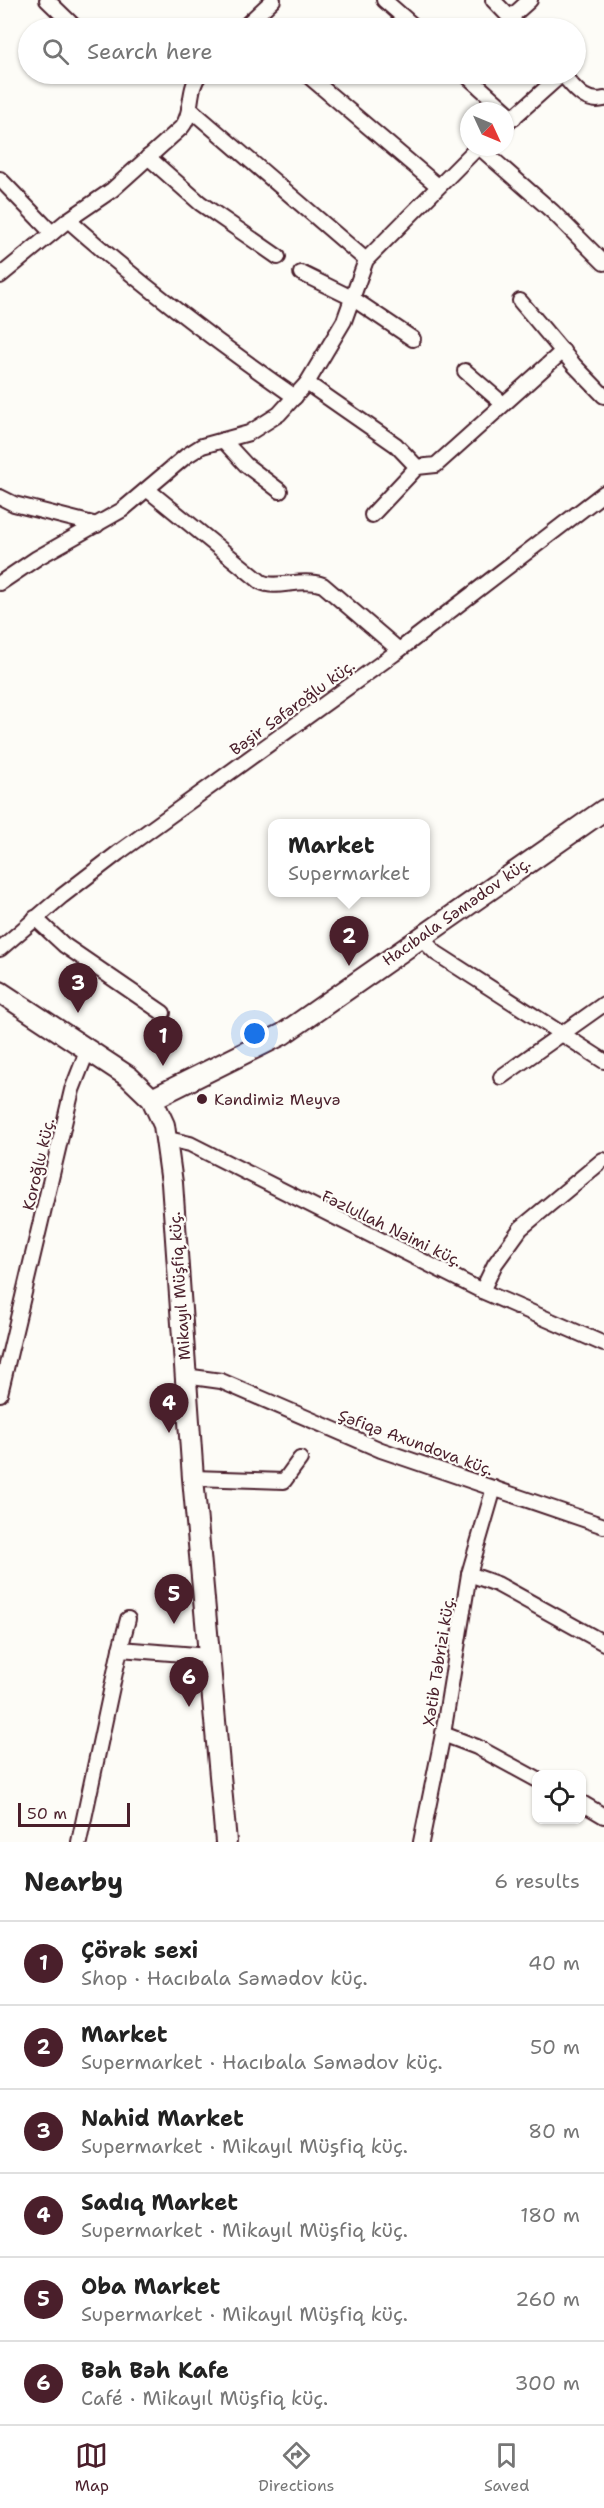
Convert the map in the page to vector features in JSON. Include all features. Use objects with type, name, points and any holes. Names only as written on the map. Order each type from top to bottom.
[{"type":"main road","name":"Hacıbala Səmədov küç.","points":[[152,1099],[284,1034],[604,810]]},
{"type":"main road","name":"Mikayıl Müşfiq küç.","points":[[0,992],[129,1077],[152,1099],[168,1139],[193,1478],[226,1842]]},
{"type":"street","points":[[47,0],[66,18]]},
{"type":"street","points":[[256,18],[273,0]]},
{"type":"street","points":[[384,0],[405,18]]},
{"type":"street","points":[[493,0],[510,18]]},
{"type":"street","points":[[518,18],[530,0]]},
{"type":"street","points":[[0,276],[68,220],[112,190],[148,157],[188,114],[194,84]]},
{"type":"street","points":[[318,84],[438,186]]},
{"type":"street","points":[[474,84],[491,102]]},
{"type":"street","points":[[514,117],[551,84]]},
{"type":"street","points":[[571,84],[584,98],[594,102],[604,99]]},
{"type":"street","points":[[188,114],[366,260]]},
{"type":"street","points":[[0,583],[37,558],[97,525],[148,490],[186,456],[201,446],[249,433],[279,414],[307,383],[344,321],[366,260],[469,156]]},
{"type":"street","points":[[488,156],[553,212],[604,263]]},
{"type":"street","points":[[148,157],[200,203],[278,257]]},
{"type":"street","points":[[0,179],[52,233]]},
{"type":"street","points":[[68,220],[130,275],[216,342],[295,397]]},
{"type":"street","points":[[301,273],[352,298],[413,339]]},
{"type":"street","points":[[520,301],[604,396]]},
{"type":"street","points":[[307,383],[396,445],[417,467],[427,468],[436,465],[502,403],[563,351]]},
{"type":"street","points":[[465,371],[502,403]]},
{"type":"street","points":[[223,440],[246,465],[280,491]]},
{"type":"street","points":[[372,515],[417,467]]},
{"type":"street","points":[[148,490],[261,582],[271,585],[306,581],[322,585],[399,650]]},
{"type":"street","name":"Bəşir Səfəroğlu küç.","points":[[0,949],[35,918],[118,853],[399,650],[604,493]]},
{"type":"street","points":[[0,497],[14,504],[97,525]]},
{"type":"street","points":[[35,918],[64,945],[163,1013]]},
{"type":"street","points":[[420,937],[436,953],[604,1061]]},
{"type":"street","points":[[501,1077],[604,1004]]},
{"type":"street","name":"Koroğlu küç.","points":[[0,1394],[72,1090],[88,1049]]},
{"type":"street","name":"Fəzlullah Nəimi küç.","points":[[168,1139],[190,1144],[482,1291],[604,1344]]},
{"type":"street","points":[[482,1291],[495,1264],[521,1228],[603,1160]]},
{"type":"street","name":"Şəfiqə Axundova küç.","points":[[185,1376],[221,1381],[381,1450],[604,1526]]},
{"type":"street","points":[[193,1478],[284,1481],[300,1459]]},
{"type":"street","name":"Xətib Təbrizi küç.","points":[[421,1842],[469,1574],[494,1488]]},
{"type":"street","points":[[469,1574],[497,1584],[604,1643]]},
{"type":"street","points":[[79,1842],[128,1619]]},
{"type":"street","points":[[120,1649],[209,1656]]},
{"type":"street","points":[[442,1734],[477,1747],[532,1776]]},
{"type":"street","points":[[586,1805],[604,1816]]},
{"type":"place","name":"Market","points":[[349,966]]},
{"type":"place","name":"Nahid Market","points":[[78,1013]]},
{"type":"place","name":"Çörək sexi","points":[[163,1066]]},
{"type":"place","name":"Kəndimiz Meyvə","points":[[202,1099]]},
{"type":"place","name":"Sadıq Market","points":[[169,1433]]},
{"type":"place","name":"Oba Market","points":[[174,1624]]},
{"type":"place","name":"Bəh Bəh Kafe","points":[[189,1707]]}]
